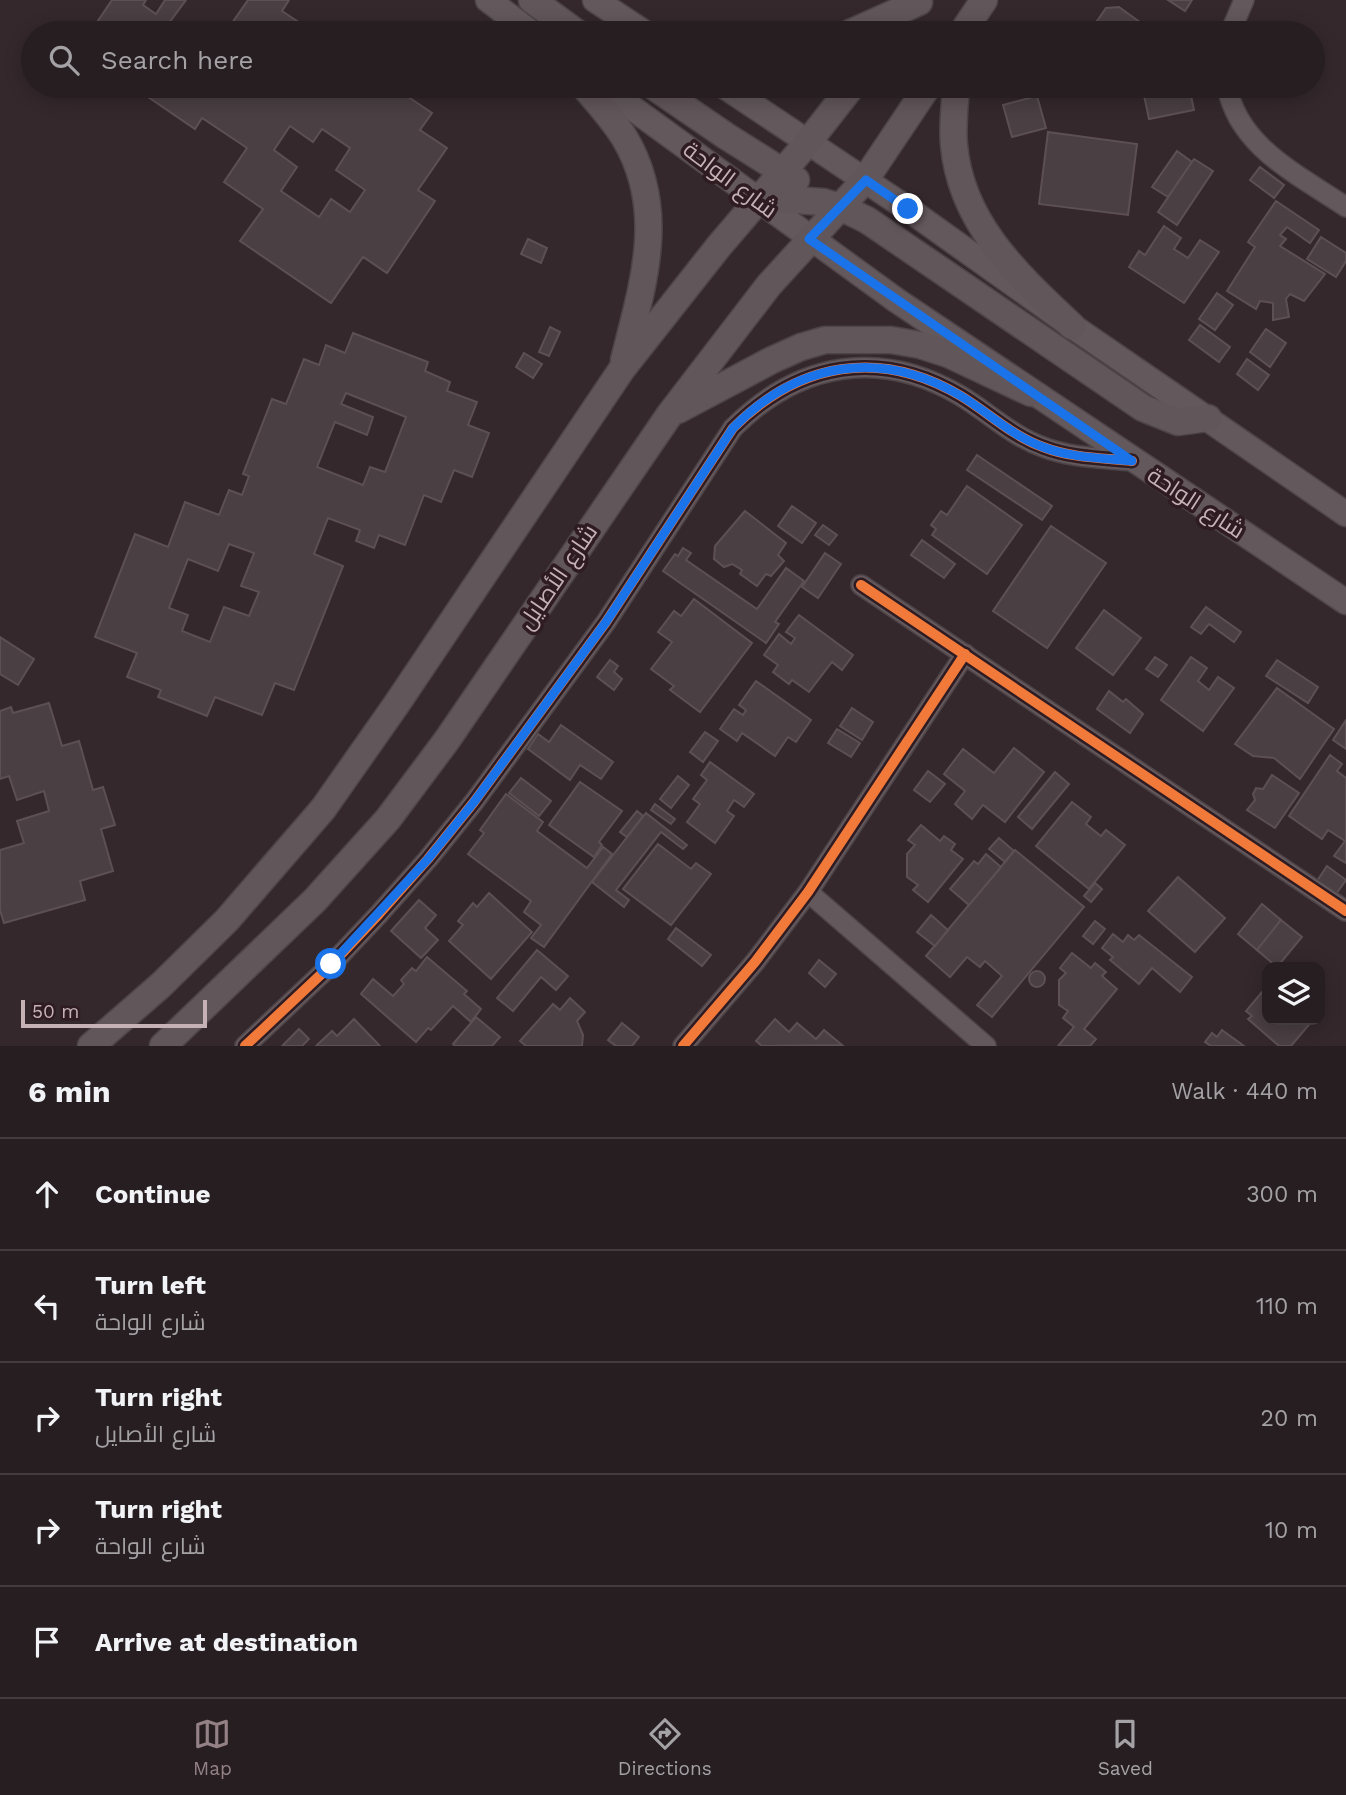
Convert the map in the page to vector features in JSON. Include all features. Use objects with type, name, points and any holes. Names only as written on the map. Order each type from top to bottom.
[{"type":"main road","points":[[532,0],[561,21]]},
{"type":"main road","points":[[970,21],[984,0]]},
{"type":"main road","points":[[876,21],[919,1]]},
{"type":"main road","points":[[903,21],[919,1]]},
{"type":"main road","points":[[593,98],[623,136],[638,165],[648,197],[648,265],[622,369]]},
{"type":"main road","points":[[671,98],[798,181],[832,187],[866,180]]},
{"type":"main road","points":[[91,1046],[161,985],[227,920],[323,809],[622,369],[756,200],[782,173],[843,98]]},
{"type":"main road","name":"شارع الأصايل","points":[[163,1046],[315,900],[388,819],[447,740],[670,414],[769,285],[866,180],[920,98]]},
{"type":"main road","points":[[956,98],[954,145],[969,206],[982,230],[1019,276],[1072,326]]},
{"type":"main road","points":[[756,200],[801,200],[840,206],[889,235],[1143,408],[1178,422],[1208,418]]},
{"type":"main road","points":[[670,414],[772,360],[825,340],[891,341],[920,345],[948,354],[1031,393]]},
{"type":"street","points":[[488,0],[516,21]]},
{"type":"street","points":[[595,0],[627,21]]},
{"type":"street","points":[[1235,21],[1244,0]]},
{"type":"street","name":"شارع الواحة","points":[[619,98],[809,239],[1031,393],[1346,602]]},
{"type":"street","points":[[743,98],[866,180],[1072,326],[1346,514]]},
{"type":"street","points":[[1229,98],[1239,121],[1254,141],[1272,157],[1346,207]]},
{"type":"street","points":[[245,1046],[379,914],[459,821],[599,632],[733,428],[772,394],[831,369],[880,367],[911,373],[940,384],[1008,430],[1043,448],[1132,461]]},
{"type":"street","points":[[861,585],[1346,911]]},
{"type":"street","points":[[683,1046],[755,962],[808,892],[965,654]]},
{"type":"street","points":[[808,892],[986,1046]]},
{"type":"building","points":[[112,0],[146,0],[143,5],[156,14],[165,0],[186,0],[170,21],[98,21]]},
{"type":"building","points":[[248,0],[289,0],[282,11],[297,21],[233,21]]},
{"type":"building","points":[[1168,0],[1192,0],[1185,11]]},
{"type":"building","points":[[1119,7],[1138,21],[1097,21],[1106,8]]},
{"type":"building","points":[[150,98],[410,98],[432,113],[420,130],[447,148],[418,190],[435,201],[387,273],[363,257],[331,303],[240,241],[263,209],[224,182],[247,148],[202,118],[195,129]],"holes":[[[290,126],[313,142],[322,129],[350,148],[336,170],[365,190],[350,212],[331,199],[319,217],[281,191],[297,167],[274,150]]]},
{"type":"building","points":[[1038,98],[1046,128],[1012,137],[1003,105]]},
{"type":"building","points":[[1145,98],[1192,98],[1194,110],[1149,119]]},
{"type":"building","points":[[1048,132],[1137,144],[1128,215],[1039,204]]},
{"type":"building","points":[[1177,151],[1192,162],[1168,197],[1152,187]]},
{"type":"building","points":[[1194,159],[1213,171],[1177,225],[1158,212]]},
{"type":"building","points":[[1260,167],[1284,185],[1274,198],[1250,180]]},
{"type":"building","points":[[1276,201],[1319,230],[1310,243],[1287,227],[1280,235],[1286,239],[1280,246],[1325,274],[1304,301],[1290,294],[1286,299],[1289,317],[1273,320],[1273,303],[1260,301],[1256,309],[1227,291],[1255,247],[1248,242]]},
{"type":"building","points":[[1164,226],[1181,238],[1174,249],[1188,258],[1200,240],[1219,252],[1184,303],[1129,267],[1139,251],[1145,255]]},
{"type":"building","points":[[1321,237],[1346,253],[1346,261],[1336,277],[1307,259]]},
{"type":"building","points":[[528,239],[547,248],[541,263],[521,254]]},
{"type":"building","points":[[1217,293],[1233,305],[1215,330],[1199,319]]},
{"type":"building","points":[[1200,325],[1230,347],[1219,362],[1189,340]]},
{"type":"building","points":[[550,327],[560,332],[549,356],[539,352]]},
{"type":"building","points":[[1266,329],[1286,343],[1270,367],[1250,352]]},
{"type":"building","points":[[353,333],[428,362],[425,371],[450,382],[447,391],[477,402],[468,425],[489,433],[472,477],[454,470],[441,502],[424,495],[405,545],[379,535],[374,548],[356,541],[360,530],[328,518],[314,554],[343,566],[294,690],[275,683],[262,715],[215,697],[207,716],[158,697],[161,690],[127,677],[137,653],[95,637],[135,534],[168,547],[185,502],[219,515],[229,490],[242,495],[249,476],[243,474],[272,399],[286,404],[304,359],[319,365],[326,345],[345,353]],"holes":[[[346,393],[406,417],[385,472],[370,467],[363,485],[317,467],[335,422],[367,435],[373,417],[341,404]],[[229,544],[254,553],[241,586],[259,592],[249,616],[224,607],[210,642],[182,631],[188,615],[169,608],[188,559],[218,571]]]},
{"type":"building","points":[[524,353],[542,364],[533,378],[516,367]]},
{"type":"building","points":[[1247,359],[1269,375],[1258,390],[1237,374]]},
{"type":"building","points":[[977,455],[1052,506],[1042,520],[967,470]]},
{"type":"building","points":[[967,486],[1022,525],[987,574],[932,535],[936,529],[931,525],[941,511],[947,515]]},
{"type":"building","points":[[792,506],[816,523],[802,543],[778,526]]},
{"type":"building","points":[[745,511],[786,543],[778,555],[784,561],[771,576],[766,574],[757,586],[740,574],[742,570],[732,564],[724,567],[714,559],[715,546]]},
{"type":"building","points":[[823,525],[837,535],[829,545],[815,535]]},
{"type":"building","points":[[1051,526],[1106,563],[1047,648],[993,611]]},
{"type":"building","points":[[922,540],[955,564],[944,578],[911,555]]},
{"type":"building","points":[[683,548],[691,553],[686,560],[757,609],[786,568],[804,581],[775,622],[779,624],[766,643],[663,571]]},
{"type":"building","points":[[825,553],[841,564],[818,598],[802,587]]},
{"type":"building","points":[[694,599],[752,643],[700,712],[670,690],[674,686],[651,669],[672,642],[658,632],[674,611],[681,616]]},
{"type":"building","points":[[1206,607],[1241,632],[1234,642],[1209,624],[1201,634],[1191,627]]},
{"type":"building","points":[[1104,610],[1141,638],[1113,675],[1076,648]]},
{"type":"building","points":[[799,615],[853,655],[842,670],[832,662],[809,692],[792,680],[789,684],[773,672],[778,665],[764,655],[779,634],[791,644],[795,638],[786,632]]},
{"type":"building","points":[[0,637],[34,659],[18,685],[0,674]]},
{"type":"building","points":[[1155,657],[1167,665],[1158,677],[1146,669]]},
{"type":"building","points":[[1191,657],[1207,668],[1198,681],[1209,690],[1218,677],[1234,688],[1203,731],[1161,700]]},
{"type":"building","points":[[610,660],[618,666],[614,672],[622,679],[614,690],[597,677]]},
{"type":"building","points":[[1277,660],[1318,687],[1308,703],[1266,676]]},
{"type":"building","points":[[756,681],[811,720],[796,742],[788,737],[775,756],[742,733],[737,741],[720,729],[734,709],[743,715],[746,710],[739,705]]},
{"type":"building","points":[[1277,688],[1334,729],[1300,779],[1274,758],[1253,756],[1235,744]]},
{"type":"building","points":[[1109,691],[1123,702],[1126,699],[1143,714],[1130,733],[1097,709]]},
{"type":"building","points":[[49,703],[62,746],[79,741],[93,790],[103,787],[115,825],[101,829],[113,871],[80,881],[85,900],[4,923],[0,910],[0,850],[24,843],[17,821],[49,811],[44,791],[17,800],[9,776],[0,779],[0,711],[11,707],[13,713]]},
{"type":"building","points":[[852,708],[873,722],[862,740],[840,726]]},
{"type":"building","points":[[1346,720],[1346,749],[1333,740]]},
{"type":"building","points":[[561,725],[613,762],[601,779],[580,765],[570,780],[528,749],[538,734],[549,742]]},
{"type":"building","points":[[837,729],[860,743],[851,757],[828,743]]},
{"type":"building","points":[[705,732],[718,741],[703,762],[690,752]]},
{"type":"building","points":[[1014,748],[1044,772],[1005,822],[983,805],[972,819],[955,804],[965,791],[944,774],[963,749],[994,773]]},
{"type":"building","points":[[1330,755],[1342,764],[1337,771],[1346,778],[1346,863],[1334,856],[1345,841],[1328,830],[1322,839],[1289,816]]},
{"type":"building","points":[[710,762],[754,794],[744,807],[734,800],[727,811],[734,816],[715,843],[687,822],[700,804],[693,799],[707,780],[701,775]]},
{"type":"building","points":[[928,771],[945,784],[930,802],[914,790]]},
{"type":"building","points":[[1055,772],[1069,784],[1032,829],[1018,817]]},
{"type":"building","points":[[1272,775],[1299,793],[1275,828],[1247,810],[1255,800],[1253,794],[1256,788],[1263,789]]},
{"type":"building","points":[[678,776],[689,785],[671,808],[660,799]]},
{"type":"building","points":[[521,778],[551,801],[539,816],[509,793]]},
{"type":"building","points":[[580,782],[622,811],[599,842],[602,845],[594,857],[549,825]]},
{"type":"building","points":[[506,794],[543,822],[537,831],[587,868],[603,847],[612,854],[544,947],[531,938],[541,925],[524,912],[531,901],[468,854],[484,833],[480,830]]},
{"type":"building","points":[[1072,802],[1091,817],[1086,824],[1101,836],[1106,830],[1125,845],[1089,889],[1036,846]]},
{"type":"building","points":[[655,804],[675,819],[671,824],[651,810]]},
{"type":"building","points":[[637,811],[643,816],[627,837],[620,832]]},
{"type":"building","points":[[646,813],[687,845],[683,849],[661,832],[616,890],[629,900],[624,907],[592,882]]},
{"type":"building","points":[[921,825],[940,841],[944,836],[955,844],[951,850],[963,859],[928,902],[913,890],[918,885],[907,877],[907,854],[915,845],[908,840]]},
{"type":"building","points":[[999,838],[1014,851],[1005,862],[989,849]]},
{"type":"building","points":[[658,844],[691,869],[696,863],[711,874],[671,925],[623,889]]},
{"type":"building","points":[[1015,850],[1084,907],[992,1017],[977,1005],[1002,976],[985,961],[980,967],[967,957],[950,977],[926,956]]},
{"type":"building","points":[[986,854],[1001,867],[969,905],[950,889],[974,861],[978,864]]},
{"type":"building","points":[[1327,866],[1346,880],[1336,894],[1317,881]]},
{"type":"building","points":[[1178,877],[1225,918],[1195,952],[1148,911]]},
{"type":"building","points":[[1095,883],[1102,889],[1091,902],[1084,896]]},
{"type":"building","points":[[489,893],[532,932],[491,979],[449,941],[463,925],[458,921],[473,903],[477,907]]},
{"type":"building","points":[[419,900],[436,915],[425,928],[438,940],[421,958],[391,931]]},
{"type":"building","points":[[1262,904],[1281,920],[1257,950],[1238,934]]},
{"type":"building","points":[[931,915],[948,930],[935,946],[917,932]]},
{"type":"building","points":[[1281,920],[1302,937],[1281,962],[1271,962],[1257,950]]},
{"type":"building","points":[[1095,921],[1105,929],[1093,944],[1083,936]]},
{"type":"building","points":[[676,928],[711,955],[702,966],[668,939]]},
{"type":"building","points":[[1113,934],[1123,942],[1128,935],[1134,940],[1139,935],[1192,977],[1180,992],[1152,968],[1139,984],[1110,960],[1113,957],[1102,948]]},
{"type":"building","points":[[537,950],[568,976],[556,990],[541,977],[513,1011],[497,998]]},
{"type":"building","points":[[1072,953],[1091,968],[1095,963],[1106,972],[1102,976],[1117,989],[1084,1029],[1096,1039],[1090,1046],[1058,1046],[1074,1027],[1063,1018],[1068,1011],[1059,1005],[1059,980],[1066,973],[1060,968]]},
{"type":"building","points":[[427,957],[467,991],[464,994],[481,1009],[471,1022],[453,1006],[416,1042],[361,994],[373,979],[393,996],[404,984],[401,980],[412,968],[416,971]]},
{"type":"building","points":[[819,960],[836,974],[825,987],[809,973]]},
{"type":"building","points":[[1037,971],[1045,979],[1037,987],[1029,979]]},
{"type":"building","points":[[1262,992],[1262,1025],[1309,1025],[1291,1046],[1279,1046],[1248,1019],[1252,1016],[1246,1011]]},
{"type":"building","points":[[570,998],[585,1012],[577,1021],[583,1035],[582,1046],[526,1046],[520,1041],[553,1004],[560,1010]]},
{"type":"building","points":[[476,1017],[500,1037],[492,1046],[455,1046],[453,1044]]},
{"type":"building","points":[[354,1019],[380,1046],[316,1046],[332,1031],[337,1036]]},
{"type":"building","points":[[775,1019],[789,1032],[797,1023],[816,1039],[824,1030],[842,1045],[762,1046],[756,1041]]},
{"type":"building","points":[[622,1023],[639,1037],[632,1046],[616,1046],[608,1040]]},
{"type":"building","points":[[299,1029],[309,1039],[302,1046],[282,1046]]},
{"type":"building","points":[[1222,1030],[1244,1046],[1211,1046],[1205,1042],[1212,1033],[1217,1037]]},
{"type":"cycle path","points":[[245,1046],[331,965],[428,859],[474,802],[606,622],[733,428],[758,406],[785,388],[813,376],[841,369],[900,371],[931,381],[961,396],[1011,431],[1043,447],[1076,455],[1132,461]]},
{"type":"cycle path","points":[[861,585],[1346,911]]},
{"type":"cycle path","points":[[683,1046],[755,962],[808,892],[965,654]]},
{"type":"route","points":[[331,964],[428,859],[474,802],[606,622],[733,428],[772,394],[831,369],[880,367],[911,373],[940,384],[1008,430],[1043,448],[1132,461],[809,239],[866,180],[908,209]]}]
